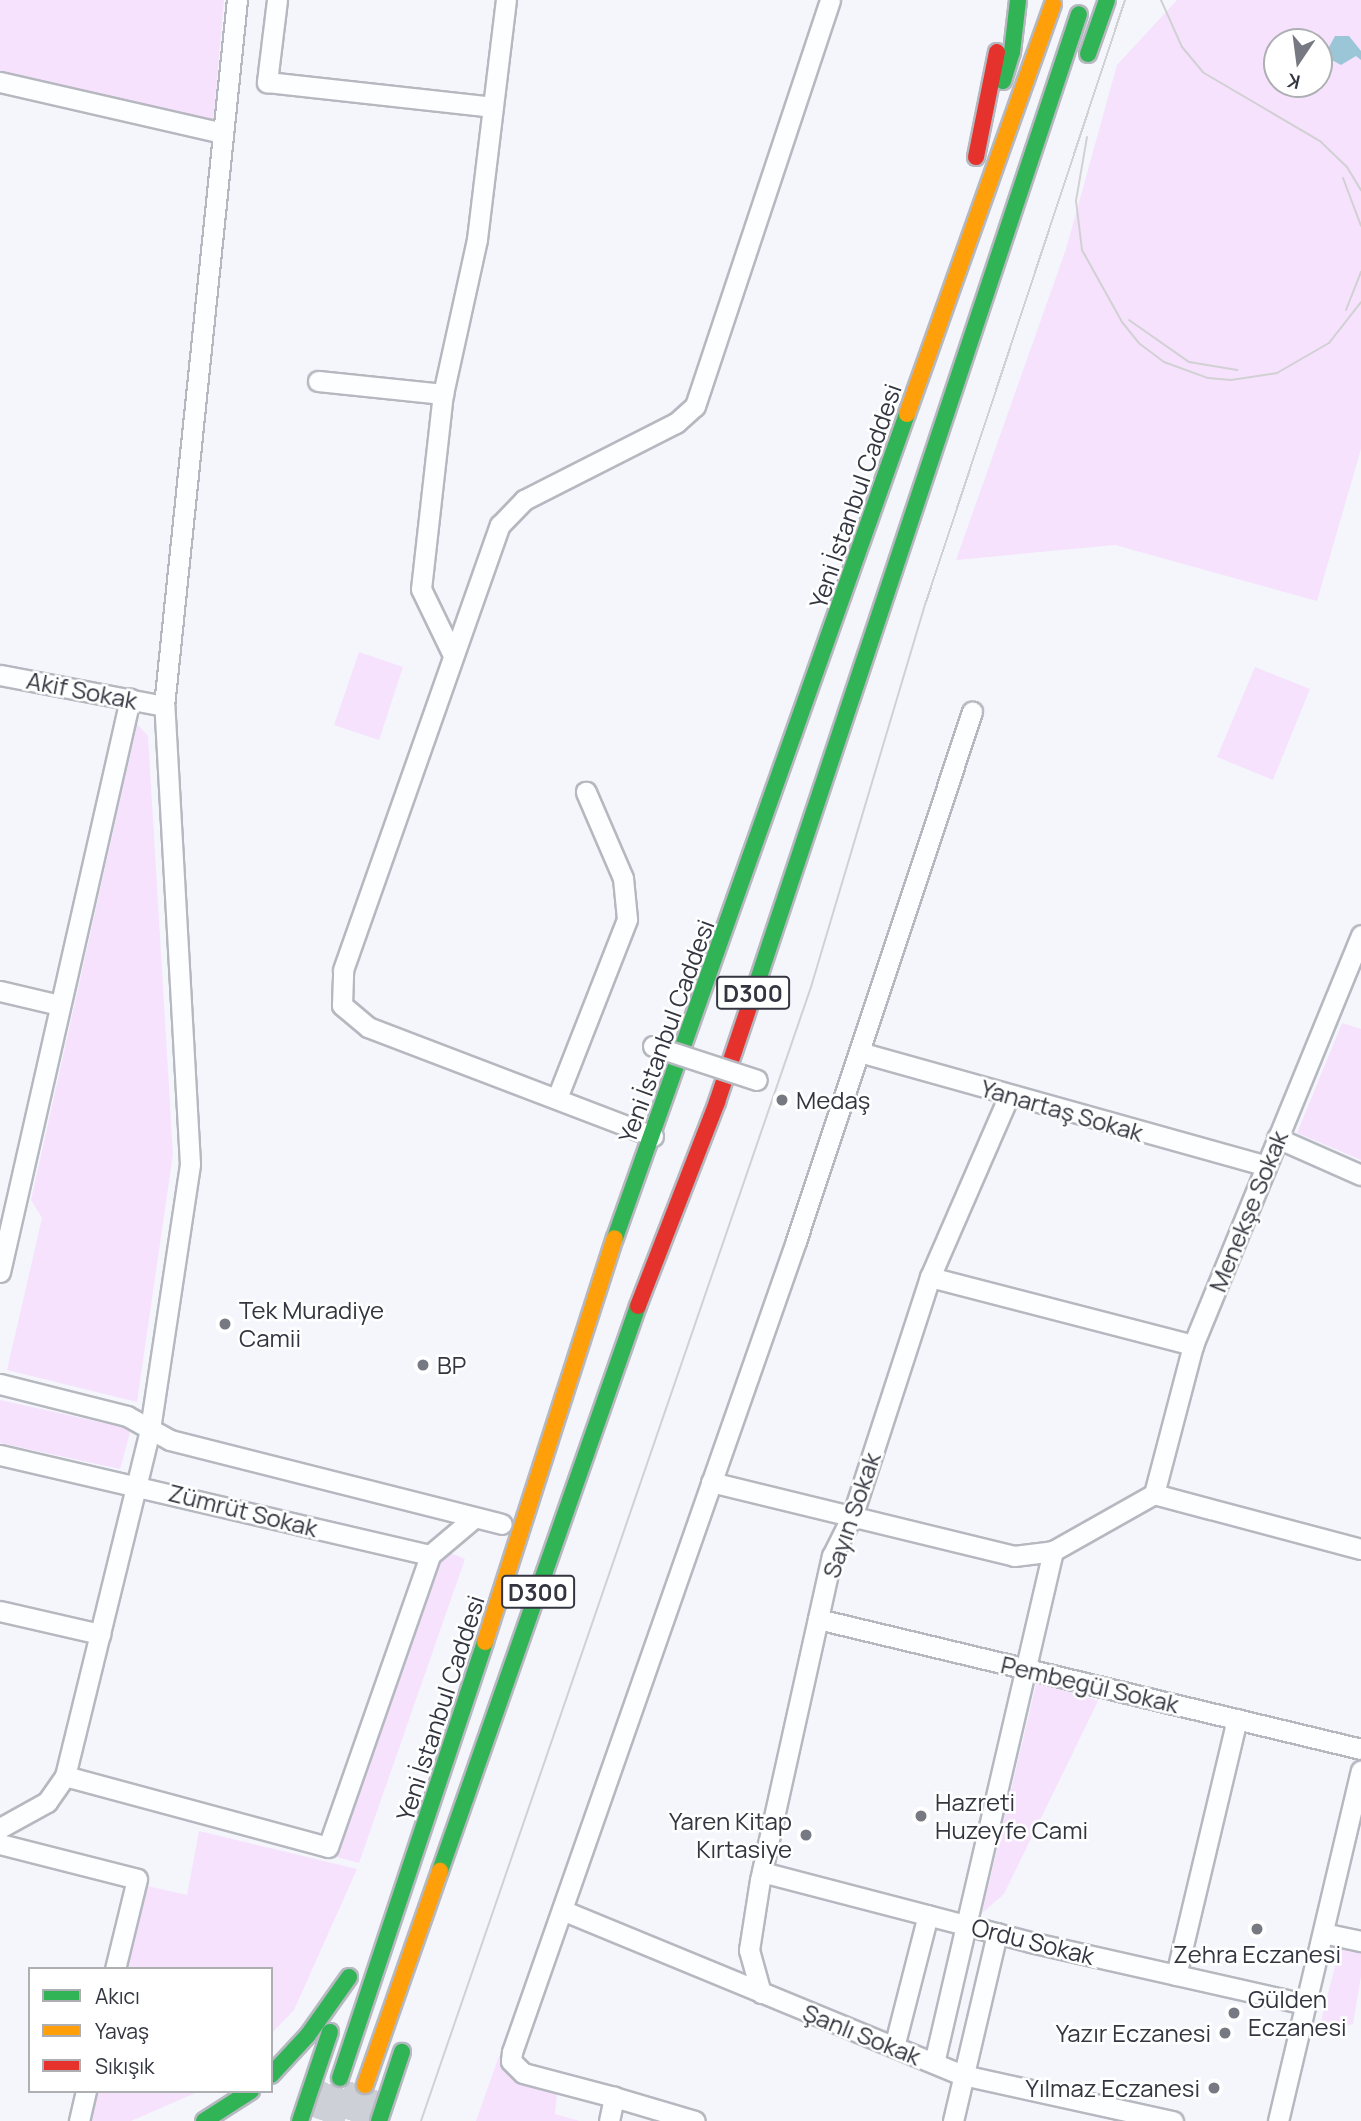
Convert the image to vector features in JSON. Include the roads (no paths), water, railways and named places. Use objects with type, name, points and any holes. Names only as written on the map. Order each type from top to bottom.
[{"type":"highway","points":[[1013,52],[1018,0]]},
{"type":"highway","points":[[999,10],[997,48],[974,164],[1032,0]]},
{"type":"highway","points":[[1100,0],[1100,21]]},
{"type":"highway","points":[[1082,72],[1107,0]]},
{"type":"highway","name":"Yeni İstanbul Caddesi","points":[[340,2078],[424,1834],[596,1290],[1054,4]]},
{"type":"highway","points":[[789,884],[1079,14]]},
{"type":"highway","points":[[789,884],[827,812],[975,383]]},
{"type":"highway","points":[[749,866],[753,824],[769,761],[849,523]]},
{"type":"highway","name":"D300","points":[[365,2085],[665,1229],[717,1101],[789,884]]},
{"type":"highway","points":[[644,1343],[680,1239],[717,1101]]},
{"type":"highway","points":[[505,1518],[596,1290]]},
{"type":"highway","points":[[273,2073],[308,2035],[351,1970],[300,2121]]},
{"type":"highway","points":[[379,2121],[408,2035]]},
{"type":"highway","points":[[392,2121],[399,2061]]},
{"type":"highway","points":[[204,2121],[248,2093]]},
{"type":"highway","points":[[309,2096],[312,2121]]},
{"type":"street","points":[[0,1828],[47,1802],[65,1776],[150,1429],[190,1164],[164,706],[237,0]]},
{"type":"street","points":[[277,0],[267,82],[492,107]]},
{"type":"street","points":[[452,653],[421,590],[443,394],[477,239],[506,0]]},
{"type":"street","points":[[653,1136],[368,1027],[342,1005],[343,970],[452,653],[500,525],[524,500],[676,423],[695,406],[830,0]]},
{"type":"street","points":[[0,82],[223,133]]},
{"type":"street","points":[[318,382],[443,394]]},
{"type":"street","name":"Akif Sokak","points":[[0,675],[164,706]]},
{"type":"street","points":[[0,1272],[130,699]]},
{"type":"street","points":[[695,2121],[523,2073],[511,2061],[859,1052],[972,712]]},
{"type":"street","points":[[557,1098],[626,919],[623,878],[586,792]]},
{"type":"street","name":"Menekşe Sokak","points":[[1154,1494],[1193,1345],[1361,934]]},
{"type":"street","points":[[0,991],[60,1005]]},
{"type":"street","points":[[653,1046],[757,1080]]},
{"type":"street","name":"Yanartaş Sokak","points":[[859,1052],[1266,1166]]},
{"type":"street","name":"Sayın Sokak","points":[[761,1993],[749,1950],[762,1872],[832,1556],[853,1514],[930,1277],[1009,1095]]},
{"type":"street","points":[[1278,1138],[1361,1175]]},
{"type":"street","points":[[930,1277],[1193,1345]]},
{"type":"street","name":"Zümrüt Sokak","points":[[0,1384],[127,1416],[170,1440],[474,1518],[505,1518]]},
{"type":"street","name":"Zümrüt Sokak","points":[[0,1455],[137,1484],[430,1555]]},
{"type":"street","points":[[711,1482],[853,1514],[1014,1556],[1053,1551],[1154,1494],[1361,1549]]},
{"type":"street","points":[[65,1776],[328,1847],[430,1555],[474,1518]]},
{"type":"street","points":[[934,2063],[1028,1669],[1053,1551]]},
{"type":"street","points":[[0,1611],[100,1634]]},
{"type":"street","name":"Pembegül Sokak","points":[[818,1619],[1361,1749]]},
{"type":"street","points":[[1175,1975],[1237,1719]]},
{"type":"street","points":[[1278,2121],[1361,1771]]},
{"type":"street","points":[[0,1844],[137,1879],[115,1967]]},
{"type":"street","name":"Ordu Sokak","points":[[762,1872],[968,1926],[1306,2004]]},
{"type":"street","name":"Şanlı Sokak","points":[[562,1910],[963,2075],[1173,2121]]},
{"type":"street","points":[[894,2047],[928,1915]]},
{"type":"street","points":[[953,2121],[997,1933]]},
{"type":"street","points":[[1323,1933],[1361,1941]]},
{"type":"street","points":[[79,2121],[86,2093]]},
{"type":"street","points":[[609,2121],[614,2097]]},
{"type":"water","points":[[1335,36],[1349,36],[1361,51],[1361,60],[1356,56],[1341,65],[1333,61]]},
{"type":"tunnel","points":[[325,2121],[340,2078]]},
{"type":"tunnel","points":[[353,2121],[365,2085]]},
{"type":"tram line","points":[[421,2121],[811,987],[926,602],[1125,0]]},
{"type":"tram line","points":[[1161,0],[1182,47],[1204,73],[1320,141],[1347,167],[1361,190]]},
{"type":"tram line","points":[[1087,137],[1076,201],[1082,250],[1122,322],[1140,344],[1164,362],[1208,378],[1231,380],[1277,373],[1329,343],[1361,302]]},
{"type":"tram line","points":[[1343,178],[1361,226]]},
{"type":"tram line","points":[[1346,310],[1361,272]]},
{"type":"tram line","points":[[1129,320],[1189,362],[1237,370]]},
{"type":"place","name":"Medaş","points":[[782,1100]]},
{"type":"place","name":"Tek Muradiye Camii","points":[[225,1324]]},
{"type":"place","name":"BP","points":[[423,1365]]},
{"type":"place","name":"Hazreti Huzeyfe Cami","points":[[921,1816]]},
{"type":"place","name":"Yaren Kitap Kırtasiye","points":[[806,1835]]},
{"type":"place","name":"Zehra Eczanesi","points":[[1257,1929]]},
{"type":"place","name":"Gülden Eczanesi","points":[[1234,2013]]},
{"type":"place","name":"Yazır Eczanesi","points":[[1225,2033]]},
{"type":"place","name":"Yılmaz Eczanesi","points":[[1214,2088]]}]
